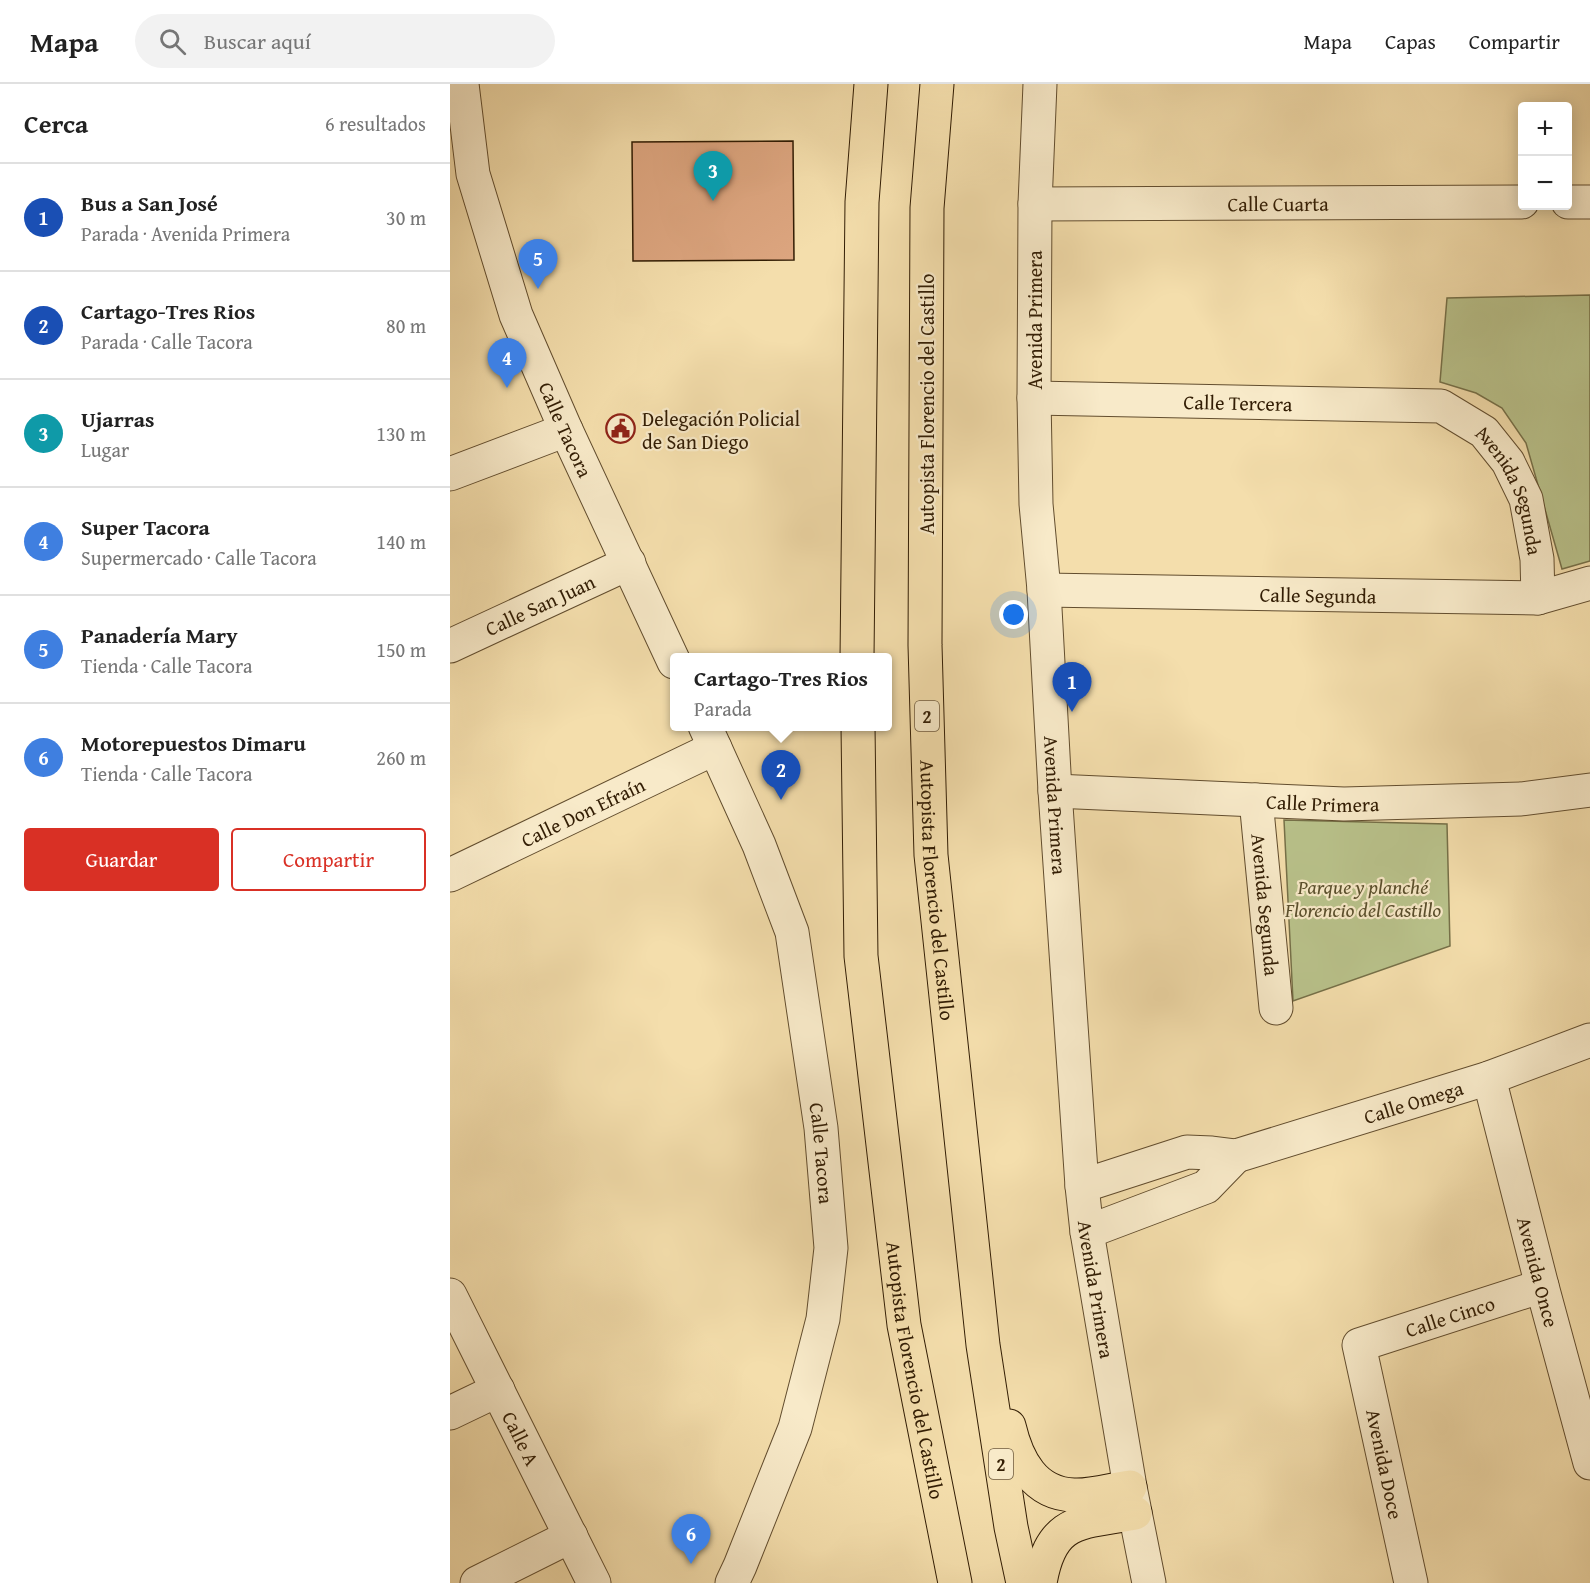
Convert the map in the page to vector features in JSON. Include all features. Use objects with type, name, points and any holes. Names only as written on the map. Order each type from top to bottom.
[{"type":"highway","points":[[857,653],[862,202],[871,84]]},
{"type":"highway","name":"Autopista Florencio del Castillo","points":[[937,84],[927,219],[925,645],[931,855],[983,1345],[1011,1527],[1023,1583]]},
{"type":"highway","name":"Autopista Florencio del Castillo","points":[[858,731],[861,956],[904,1325],[955,1583]]},
{"type":"highway","points":[[983,1345],[1001,1389],[1018,1455],[1030,1475],[1044,1487],[1060,1493],[1132,1500]]},
{"type":"highway","points":[[1040,1583],[1042,1569],[1057,1538],[1080,1522],[1132,1500]]},
{"type":"street","name":"Calle Tacora","points":[[462,84],[473,174],[516,315],[566,430],[671,653]]},
{"type":"street","name":"Avenida Primera","points":[[1040,84],[1035,204],[1036,504],[1044,590],[1055,791],[1082,1186],[1087,1232],[1132,1500],[1149,1583]]},
{"type":"street","name":"Calle Cuarta","points":[[1035,204],[1518,202]]},
{"type":"street","points":[[1572,202],[1590,202]]},
{"type":"street","name":"Calle Tercera","points":[[1034,398],[1441,406]]},
{"type":"street","name":"Avenida Segunda","points":[[1441,406],[1484,432],[1508,462],[1526,499],[1537,559],[1538,598]]},
{"type":"street","points":[[450,474],[566,430]]},
{"type":"street","name":"Calle San Juan","points":[[450,646],[629,563]]},
{"type":"street","name":"Calle Segunda","points":[[1044,590],[1538,598],[1590,583]]},
{"type":"street","name":"Calle Tacora","points":[[710,737],[759,845],[792,932],[821,1128],[831,1248],[823,1319],[795,1428],[732,1583]]},
{"type":"street","name":"Calle Don Efraín","points":[[450,875],[710,737]]},
{"type":"street","name":"Calle Primera","points":[[1055,791],[1344,804],[1521,799],[1590,790]]},
{"type":"street","name":"Avenida Segunda","points":[[1256,800],[1276,1008]]},
{"type":"street","name":"Calle Omega","points":[[1082,1186],[1187,1152],[1236,1156],[1489,1078],[1590,1040]]},
{"type":"street","name":"Avenida Once","points":[[1489,1078],[1590,1463]]},
{"type":"street","name":"Calle Omega","points":[[1087,1232],[1206,1187],[1236,1156]]},
{"type":"street","name":"Calle Cinco","points":[[1359,1345],[1542,1286]]},
{"type":"street","name":"Calle A","points":[[450,1295],[594,1583]]},
{"type":"street","name":"Avenida Doce","points":[[1359,1345],[1411,1583]]},
{"type":"street","points":[[450,1413],[498,1390]]},
{"type":"street","points":[[477,1583],[571,1536]]},
{"type":"green space","points":[[1590,295],[1590,561],[1562,569],[1526,443],[1502,408],[1476,393],[1440,382],[1447,298]]},
{"type":"green space","name":"Parque y planché Florencio del Castillo","points":[[1284,820],[1447,824],[1450,946],[1293,1001]]},
{"type":"building","points":[[793,141],[794,260],[633,261],[632,142]]},
{"type":"place","name":"Ujarras","points":[[713,201]]},
{"type":"place","name":"Panadería Mary","points":[[538,289]]},
{"type":"place","name":"Super Tacora","points":[[507,388]]},
{"type":"place","name":"Delegación Policial de San Diego","points":[[621,429]]},
{"type":"place","name":"Bus a San José","points":[[1072,712]]},
{"type":"place","name":"Cartago-Tres Rios","points":[[781,800]]},
{"type":"place","name":"Motorepuestos Dimaru","points":[[691,1564]]}]
